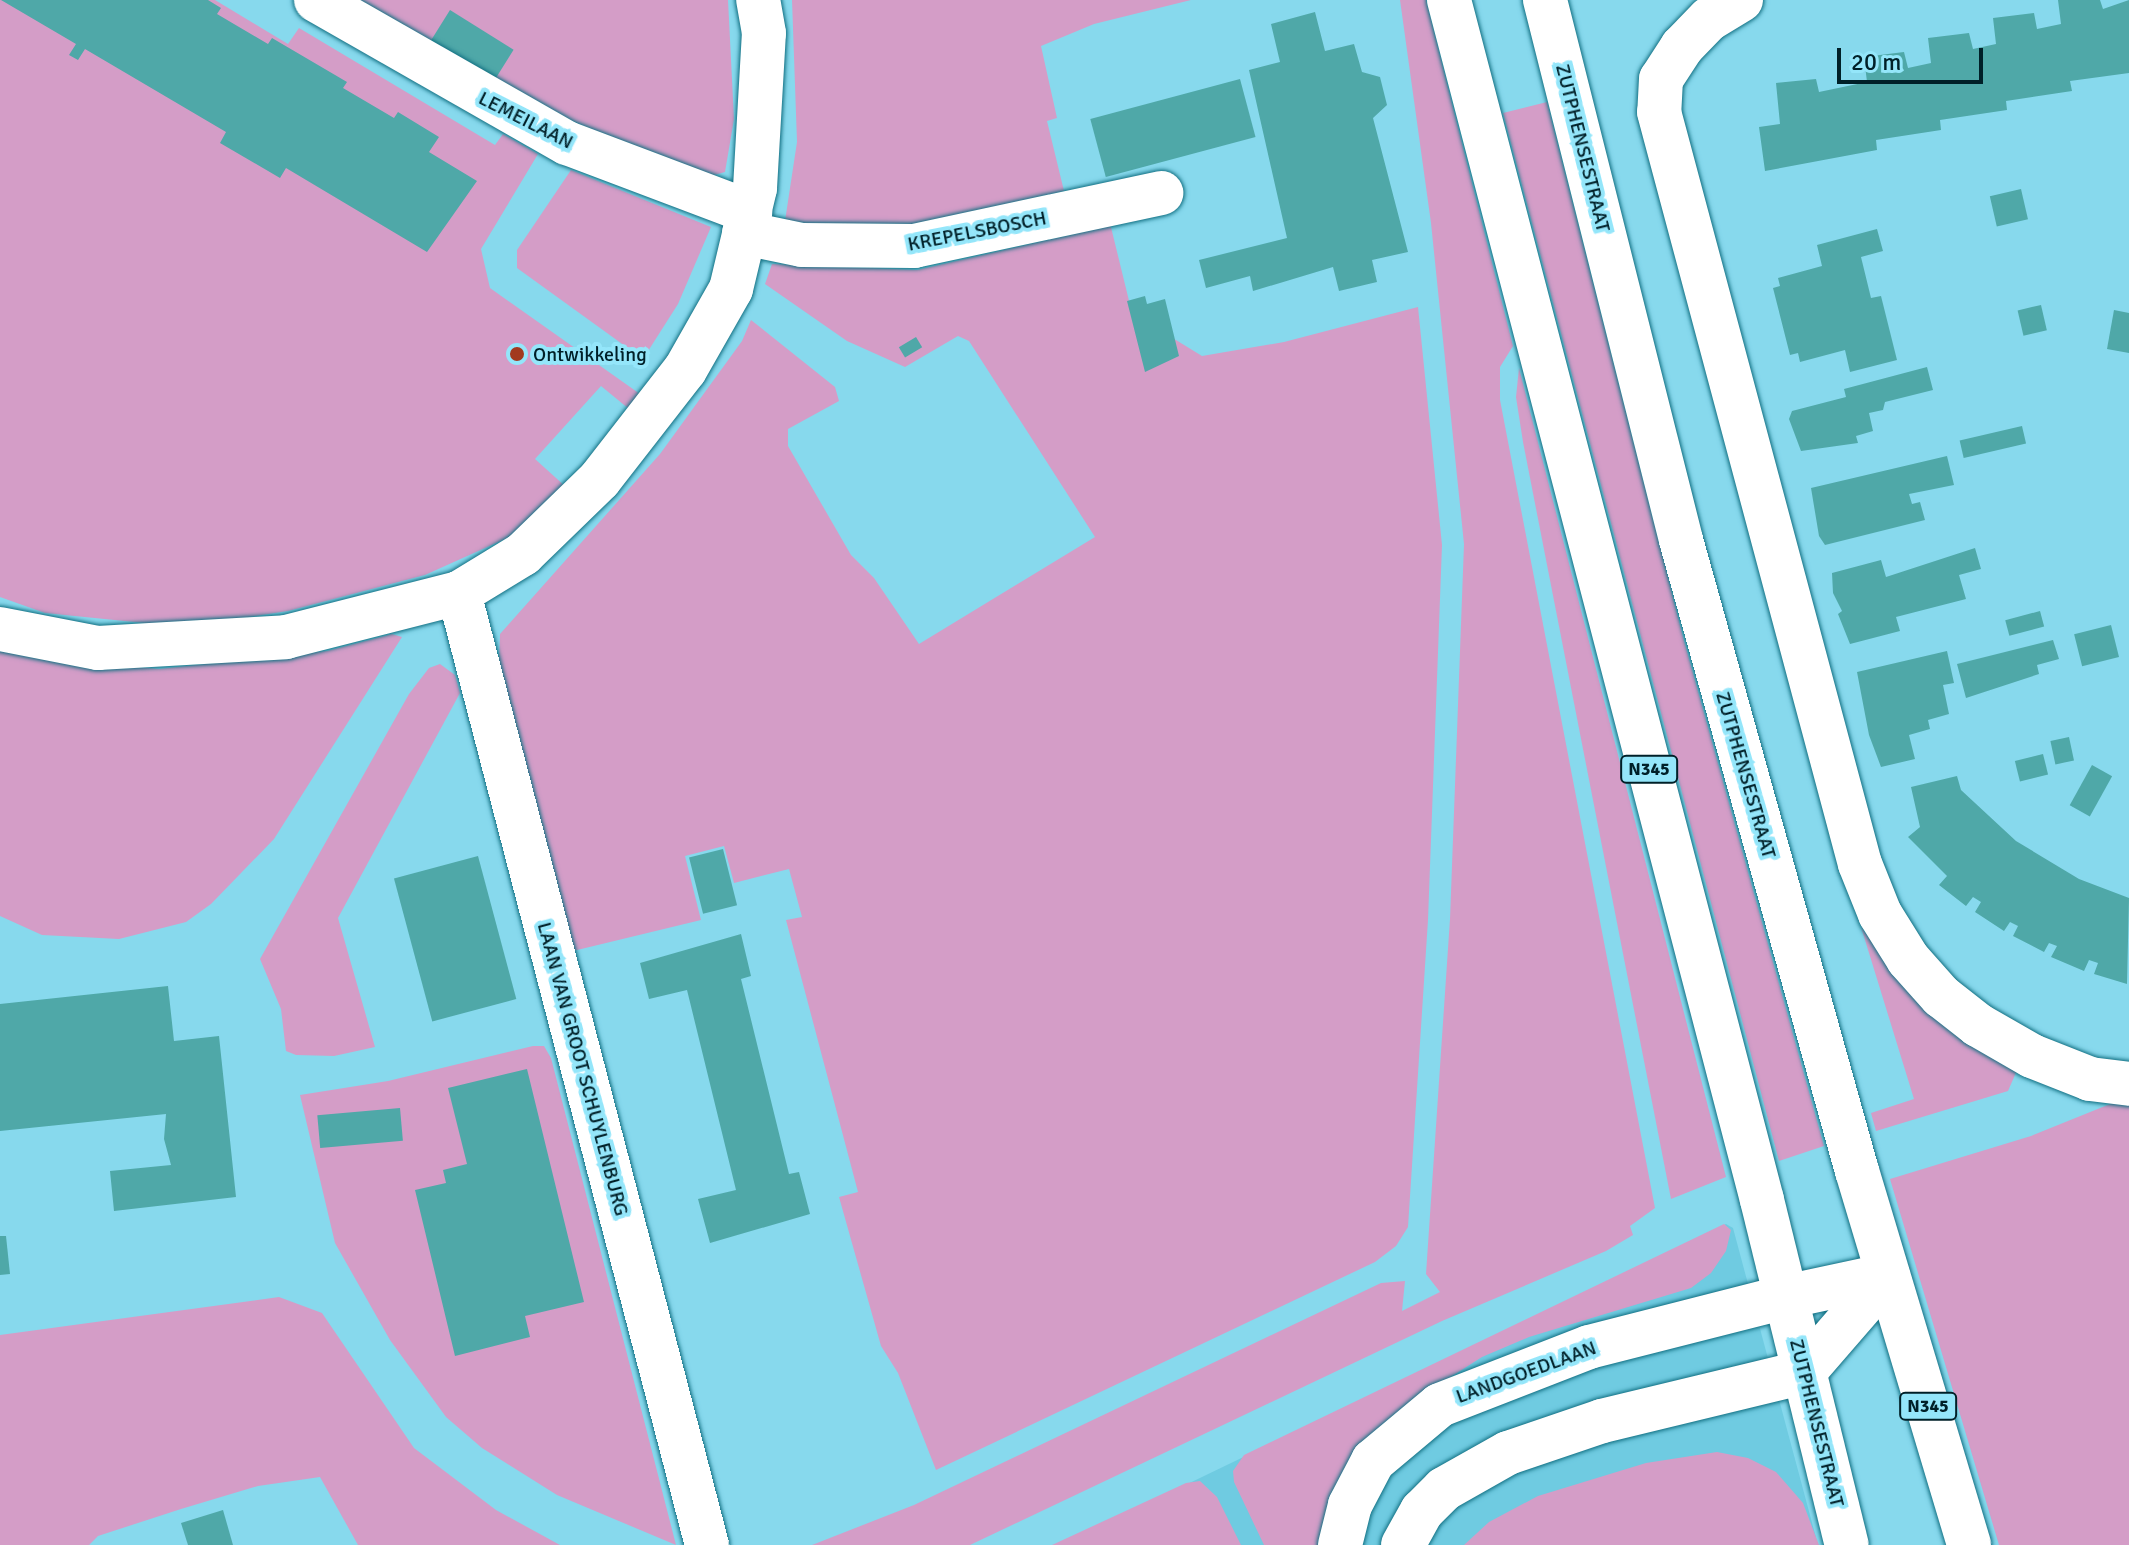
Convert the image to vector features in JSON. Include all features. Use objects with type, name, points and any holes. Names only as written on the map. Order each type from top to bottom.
[{"type":"street","name":"LEMEILAAN","points":[[316,0],[567,143],[747,222]]},
{"type":"street","points":[[0,629],[98,648],[286,637],[459,593],[523,554],[600,479],[685,370],[731,289],[747,222],[763,64],[758,0]]},
{"type":"street","name":"ZUTPHENSESTRAAT","points":[[1449,0],[1847,1545]]},
{"type":"street","name":"ZUTPHENSESTRAAT","points":[[1545,0],[1681,540],[1888,1275],[1969,1545]]},
{"type":"street","points":[[1741,0],[1709,19],[1682,47],[1661,79],[1659,112],[1860,864],[1887,926],[1941,996],[1978,1025],[2032,1056],[2110,1082]]},
{"type":"street","name":"KREPELSBOSCH","points":[[747,222],[802,245],[914,246],[1161,193]]},
{"type":"street","name":"LAAN VAN GROOT SCHUYLENBURG","points":[[459,593],[707,1545]]},
{"type":"street","points":[[1403,1545],[1422,1511],[1444,1489],[1508,1453],[1602,1421],[1804,1372],[1888,1275]]},
{"type":"street","name":"LANDGOEDLAAN","points":[[1340,1545],[1350,1505],[1373,1461],[1440,1405],[1589,1347],[1785,1297],[1888,1275]]},
{"type":"shaded area","points":[[0,0],[215,0],[288,44],[299,28],[495,145],[503,134],[538,154],[481,249],[490,288],[640,394],[629,409],[601,386],[535,459],[566,487],[514,535],[425,575],[288,611],[184,627],[45,613],[0,597]]},
{"type":"shaded area","points":[[343,0],[728,0],[734,119],[725,172],[704,178],[476,79]]},
{"type":"shaded area","points":[[792,0],[1191,0],[1094,24],[1041,46],[1057,118],[1047,121],[1064,191],[912,226],[833,226],[785,221],[797,142]]},
{"type":"shaded area","points":[[1400,0],[1426,0],[1513,346],[1500,367],[1500,400],[1655,1208],[1630,1226],[1633,1235],[1606,1251],[1442,1321],[970,1545],[812,1545],[914,1505],[1381,1283],[1405,1281],[1402,1311],[1440,1292],[1426,1274],[1450,919],[1464,544],[1431,223]]},
{"type":"shaded area","points":[[1547,102],[1683,637],[1824,1146],[1779,1161],[1503,113]]},
{"type":"shaded area","points":[[571,170],[711,227],[678,304],[643,359],[517,268],[517,250]]},
{"type":"shaded area","points":[[1109,219],[1132,313],[1202,356],[1284,342],[1418,307],[1442,545],[1428,920],[1408,1227],[1396,1246],[1375,1262],[936,1470],[898,1373],[881,1346],[839,1197],[858,1192],[786,920],[802,917],[789,869],[734,883],[724,846],[685,856],[701,920],[573,951],[499,663],[500,634],[660,454],[742,341],[751,320],[835,387],[839,401],[788,429],[788,446],[851,555],[874,578],[919,644],[1095,537],[969,341],[958,336],[905,367],[847,341],[765,284],[772,264],[917,270],[1074,234]]},
{"type":"shaded area","points":[[1519,368],[1726,1177],[1671,1199],[1523,442],[1516,397]]},
{"type":"shaded area","points":[[392,634],[402,637],[274,839],[211,904],[186,922],[119,939],[42,935],[0,916],[0,642],[62,661],[159,669],[327,651]]},
{"type":"shaded area","points":[[440,664],[455,675],[460,693],[338,918],[375,1047],[334,1056],[296,1055],[286,1051],[281,1009],[260,959],[409,694],[429,668]]},
{"type":"shaded area","points":[[1861,927],[1884,958],[2018,1068],[2008,1091],[1876,1131],[1871,1113],[1914,1099]]},
{"type":"shaded area","points":[[533,1046],[544,1046],[551,1058],[676,1545],[557,1495],[482,1448],[446,1417],[390,1340],[335,1243],[300,1095],[388,1081]]},
{"type":"shaded area","points":[[2115,1102],[2129,1102],[2129,1545],[1999,1545],[1890,1179],[2031,1136]]},
{"type":"shaded area","points":[[1724,1224],[1731,1230],[1726,1251],[1711,1273],[1691,1288],[1529,1337],[1482,1357],[1416,1399],[1324,1545],[1264,1545],[1234,1482],[1233,1471],[1244,1455]]},
{"type":"shaded area","points":[[1726,1224],[1733,1228],[1818,1545],[1061,1545]]},
{"type":"shaded area","points":[[279,1297],[322,1313],[414,1448],[496,1510],[560,1545],[358,1545],[320,1477],[258,1486],[98,1536],[89,1545],[0,1545],[0,1335]]},
{"type":"shaded area","points":[[1717,1452],[1748,1458],[1776,1472],[1803,1503],[1819,1545],[1464,1545],[1489,1522],[1538,1496],[1646,1463]]},
{"type":"shaded area","points":[[1200,1481],[1217,1497],[1241,1545],[1052,1545],[1186,1483]]},
{"type":"building","points":[[1,0],[208,0],[221,8],[217,14],[268,44],[272,38],[347,82],[343,88],[394,118],[398,112],[439,137],[429,152],[477,181],[427,252],[286,168],[280,178],[220,143],[226,132],[85,49],[78,60],[69,55],[76,44]]},
{"type":"building","points":[[2058,0],[2100,0],[2103,9],[2129,0],[2129,73],[2070,81],[2072,91],[2006,101],[2007,110],[1940,120],[1941,130],[1876,140],[1877,150],[1765,171],[1759,127],[1780,124],[1776,83],[1816,79],[1819,92],[1867,82],[1864,57],[1904,52],[1908,68],[1931,63],[1928,38],[1969,33],[1973,49],[1996,44],[1993,18],[2034,13],[2037,29],[2061,24]]},
{"type":"building","points":[[450,10],[514,50],[495,80],[431,41]]},
{"type":"building","points":[[1315,12],[1325,51],[1354,44],[1362,72],[1380,77],[1387,105],[1373,118],[1408,252],[1372,260],[1377,282],[1339,291],[1333,267],[1253,291],[1250,276],[1206,288],[1199,260],[1287,238],[1249,70],[1280,62],[1271,24]]},
{"type":"building","points":[[1240,79],[1256,137],[1106,177],[1090,119]]},
{"type":"building","points":[[2021,189],[2028,219],[1997,226],[1990,196]]},
{"type":"building","points":[[1877,229],[1883,251],[1861,257],[1871,298],[1881,296],[1897,360],[1850,372],[1845,350],[1800,362],[1798,353],[1790,355],[1773,288],[1780,286],[1778,278],[1822,266],[1817,245]]},
{"type":"building","points":[[1145,296],[1147,304],[1165,299],[1179,356],[1145,372],[1127,301]]},
{"type":"building","points":[[2041,305],[2047,330],[2023,336],[2018,310]]},
{"type":"building","points":[[2114,310],[2129,313],[2129,353],[2107,349]]},
{"type":"building","points":[[916,337],[922,347],[905,358],[899,347]]},
{"type":"building","points":[[1927,367],[1933,390],[1885,402],[1883,410],[1869,413],[1873,431],[1856,436],[1858,443],[1801,451],[1789,419],[1792,411],[1846,397],[1844,389]]},
{"type":"building","points":[[2022,426],[2026,444],[1964,458],[1960,440]]},
{"type":"building","points":[[1947,456],[1954,485],[1909,494],[1912,504],[1920,502],[1925,520],[1825,545],[1819,536],[1811,488]]},
{"type":"building","points":[[1975,548],[1981,569],[1959,575],[1966,599],[1896,617],[1900,631],[1850,644],[1838,614],[1842,611],[1833,593],[1832,573],[1881,560],[1886,577]]},
{"type":"building","points":[[2040,611],[2044,626],[2009,636],[2005,620]]},
{"type":"building","points":[[2111,625],[2119,657],[2082,666],[2074,634]]},
{"type":"building","points":[[2053,640],[2059,659],[2037,665],[2039,674],[1966,698],[1957,664]]},
{"type":"building","points":[[1947,651],[1954,683],[1943,685],[1949,714],[1928,720],[1930,729],[1909,735],[1915,759],[1881,767],[1869,735],[1857,672]]},
{"type":"building","points":[[2069,737],[2074,760],[2055,764],[2050,741]]},
{"type":"building","points":[[2043,754],[2048,774],[2020,781],[2015,761]]},
{"type":"building","points":[[2092,765],[2112,776],[2090,816],[2070,805]]},
{"type":"building","points":[[1957,776],[1961,790],[2016,841],[2079,879],[2129,898],[2127,984],[2094,974],[2098,963],[2089,960],[2084,971],[2051,957],[2057,946],[2049,943],[2044,952],[2013,936],[2018,926],[2010,922],[2004,931],[1975,912],[1981,902],[1973,897],[1966,906],[1939,885],[1947,876],[1908,837],[1920,827],[1911,787]]},
{"type":"building","points":[[723,849],[737,905],[703,914],[689,857]]},
{"type":"building","points":[[478,856],[516,999],[432,1021],[394,879]]},
{"type":"building","points":[[741,934],[751,976],[741,979],[789,1174],[799,1172],[810,1214],[710,1243],[698,1199],[736,1190],[687,990],[649,999],[640,963]]},
{"type":"building","points":[[168,986],[174,1041],[219,1036],[236,1197],[114,1211],[110,1171],[171,1165],[164,1139],[166,1114],[0,1131],[0,1004]]},
{"type":"building","points":[[527,1069],[584,1302],[525,1316],[530,1337],[455,1356],[415,1190],[446,1183],[443,1170],[467,1164],[448,1088]]},
{"type":"building","points":[[400,1108],[403,1141],[320,1148],[317,1115]]},
{"type":"building","points":[[0,1236],[6,1236],[10,1274],[0,1275]]},
{"type":"building","points":[[223,1510],[233,1545],[188,1545],[181,1523]]},
{"type":"place","name":"Ontwikkeling","points":[[517,354]]}]
